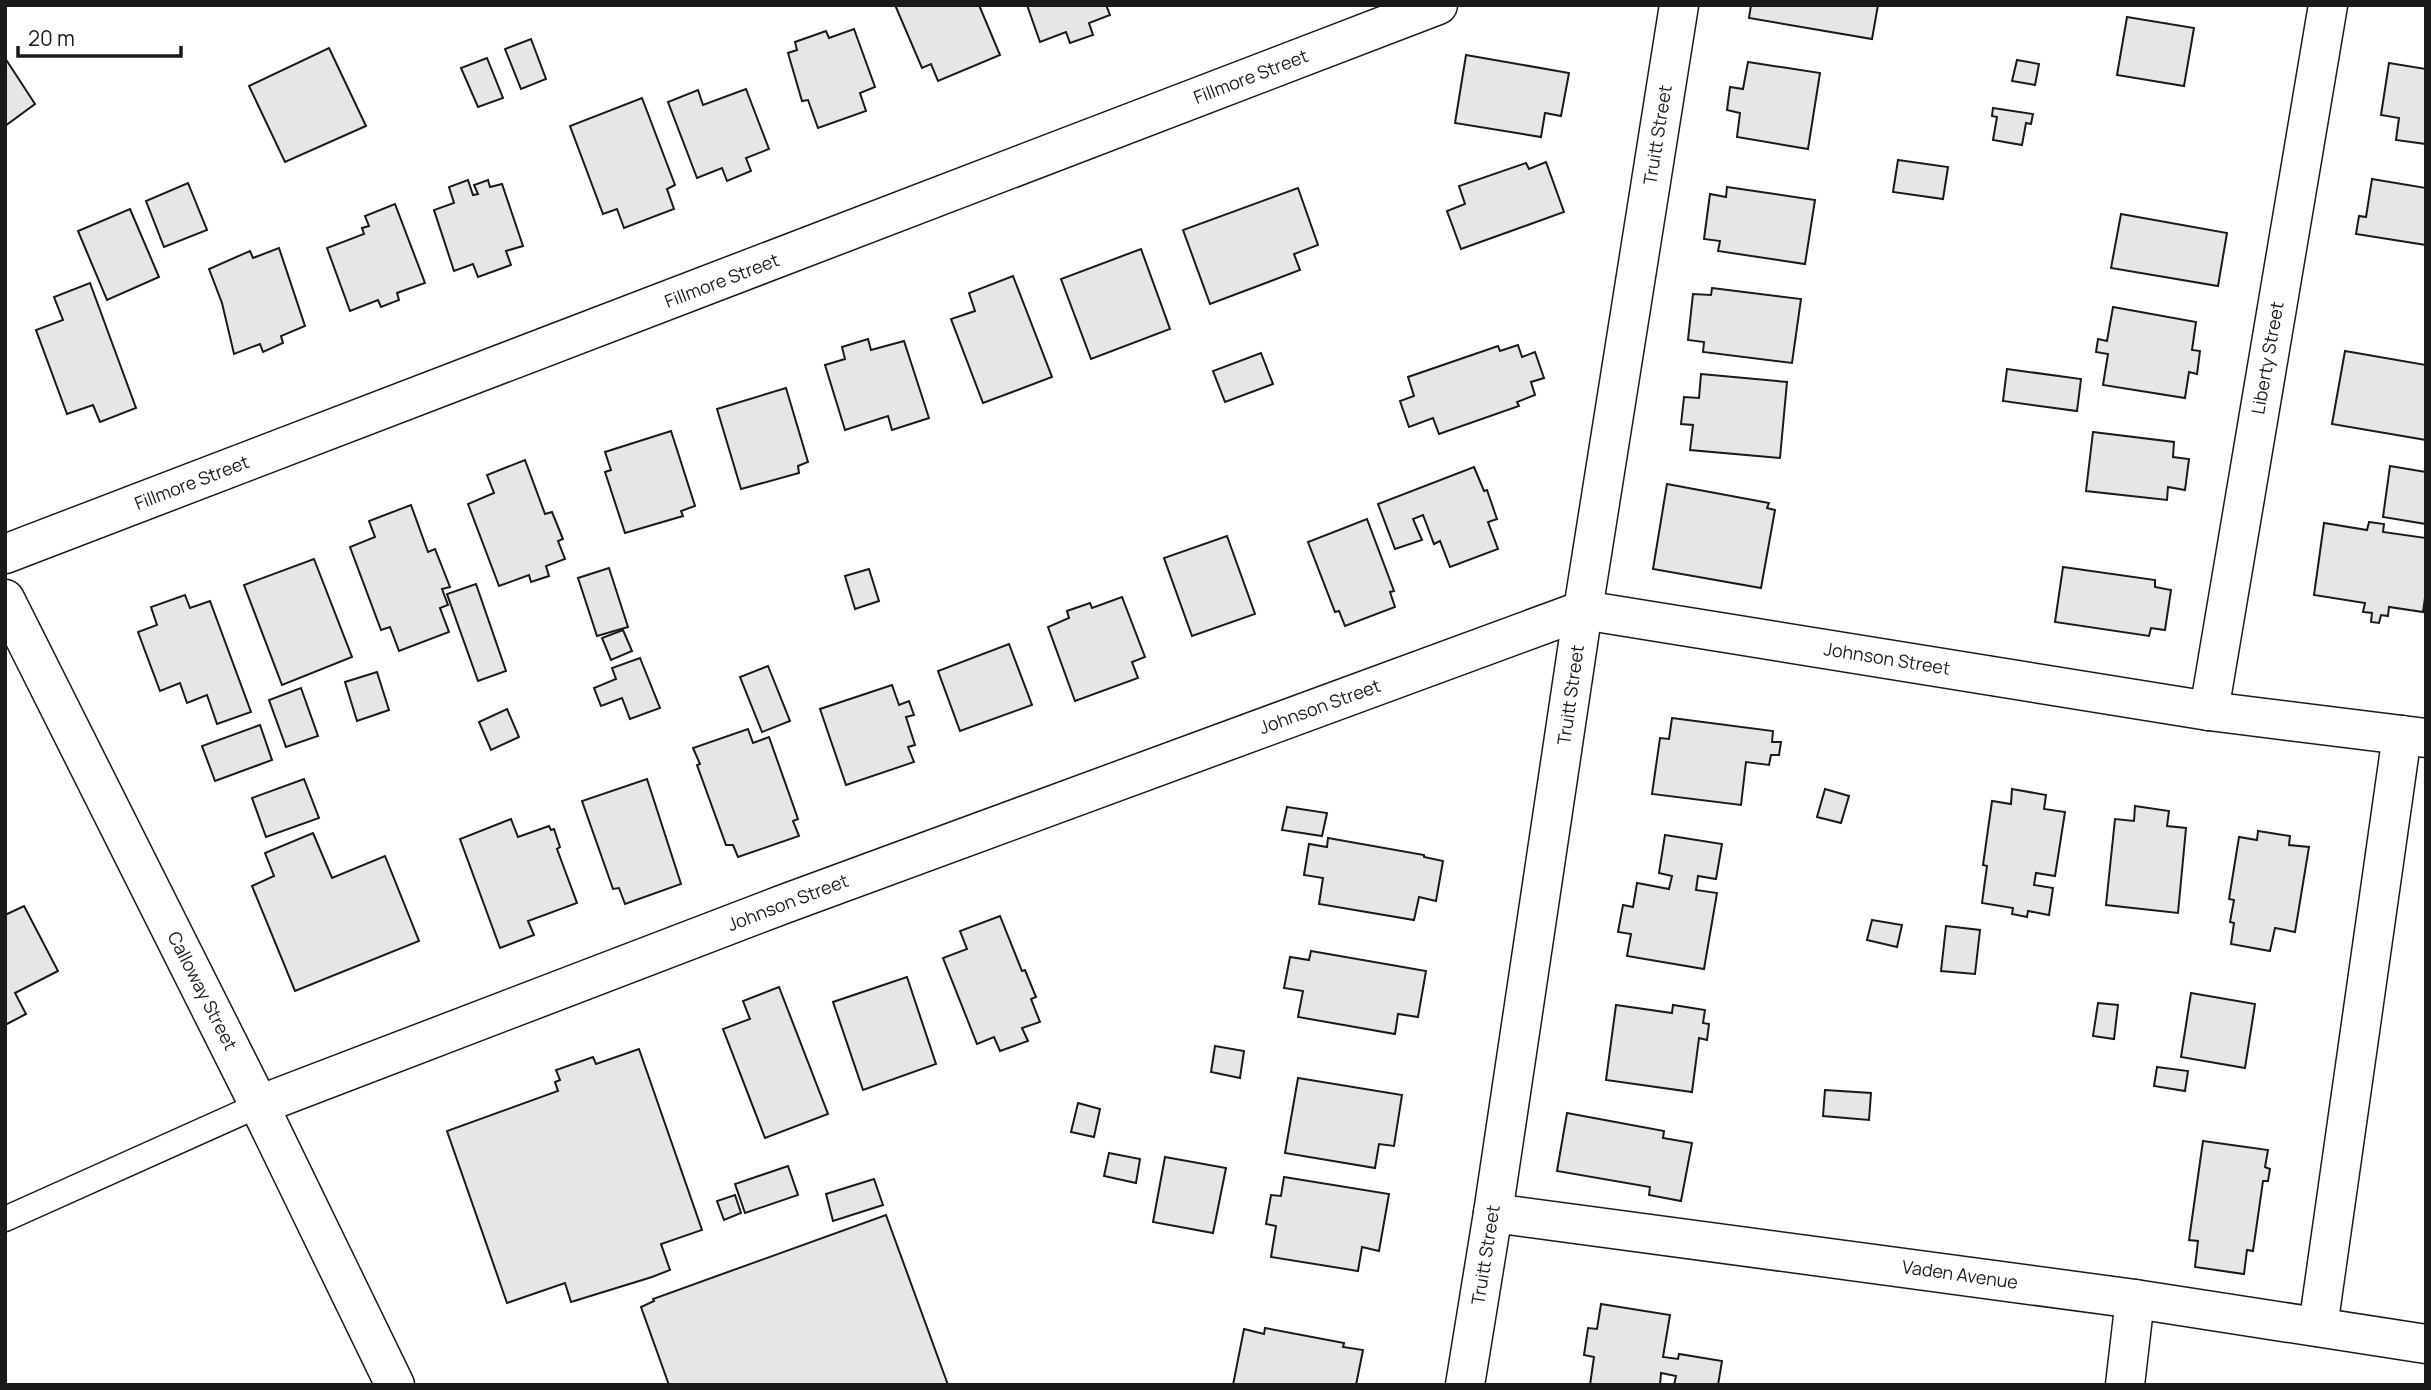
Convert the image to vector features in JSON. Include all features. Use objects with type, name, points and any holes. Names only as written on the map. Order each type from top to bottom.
[{"type":"street","name":"Fillmore Street","points":[[5,554],[857,230],[1438,5]]},
{"type":"street","name":"Truitt Street","points":[[1465,1385],[1583,610],[1679,5]]},
{"type":"street","name":"Liberty Street","points":[[2209,711],[2328,5]]},
{"type":"street","name":"Calloway Street","points":[[5,599],[259,1105],[395,1385]]},
{"type":"street","name":"Johnson Street","points":[[259,1105],[784,904],[1583,610],[2209,711],[2414,737]]},
{"type":"street","points":[[2318,1327],[2414,737]]},
{"type":"street","name":"Vaden Avenue","points":[[1493,1213],[2135,1299],[2426,1344]]},
{"type":"street","points":[[2125,1385],[2135,1299]]},
{"type":"lane","points":[[5,1219],[259,1105]]},
{"type":"building","points":[[895,5],[979,5],[1000,55],[938,81],[931,64],[922,68]]},
{"type":"building","points":[[1027,5],[1106,5],[1110,15],[1089,23],[1093,35],[1070,43],[1066,32],[1040,42]]},
{"type":"building","points":[[1751,5],[1878,5],[1872,39],[1749,18]]},
{"type":"building","points":[[2127,17],[2194,28],[2184,86],[2117,75]]},
{"type":"building","points":[[854,29],[875,87],[860,93],[866,111],[818,128],[808,100],[802,101],[788,53],[797,50],[795,42],[826,31],[829,38]]},
{"type":"building","points":[[531,39],[546,79],[521,89],[505,49]]},
{"type":"building","points":[[329,48],[366,126],[285,162],[249,86]]},
{"type":"building","points":[[1466,55],[1569,73],[1561,116],[1545,113],[1541,137],[1455,123]]},
{"type":"building","points":[[5,58],[35,104],[5,126]]},
{"type":"building","points":[[487,58],[503,98],[478,107],[461,68]]},
{"type":"building","points":[[2017,60],[2039,64],[2035,85],[2012,81]]},
{"type":"building","points":[[1748,62],[1820,73],[1808,149],[1737,137],[1740,113],[1727,110],[1730,87],[1743,89]]},
{"type":"building","points":[[2389,63],[2426,69],[2426,144],[2396,140],[2399,118],[2381,115]]},
{"type":"building","points":[[746,89],[769,149],[746,158],[751,171],[727,181],[722,168],[697,178],[668,102],[698,90],[703,105]]},
{"type":"building","points":[[642,98],[675,185],[667,189],[674,209],[624,228],[617,209],[603,214],[570,126]]},
{"type":"building","points":[[1993,108],[2033,114],[2031,124],[2026,123],[2022,145],[1993,140],[1997,117],[1992,116]]},
{"type":"building","points":[[1898,160],[1948,167],[1943,199],[1893,192]]},
{"type":"building","points":[[1546,162],[1564,212],[1461,249],[1447,211],[1465,204],[1459,186],[1526,163],[1529,169]]},
{"type":"building","points":[[2372,179],[2426,188],[2426,245],[2356,234],[2359,216],[2366,217]]},
{"type":"building","points":[[468,180],[473,195],[478,194],[474,185],[488,180],[490,187],[502,184],[523,246],[506,251],[511,265],[478,277],[473,264],[454,271],[434,210],[454,203],[449,187]]},
{"type":"building","points":[[188,183],[207,230],[164,247],[146,201]]},
{"type":"building","points":[[1727,187],[1815,200],[1805,264],[1718,251],[1720,241],[1704,239],[1710,194],[1726,197]]},
{"type":"building","points":[[1298,188],[1318,245],[1294,254],[1300,270],[1210,304],[1183,230]]},
{"type":"building","points":[[395,204],[425,283],[397,293],[399,300],[381,307],[378,300],[350,311],[327,248],[364,234],[362,228],[369,226],[365,216]]},
{"type":"building","points":[[130,209],[159,277],[107,300],[78,231]]},
{"type":"building","points":[[2121,214],[2227,233],[2218,286],[2111,268]]},
{"type":"building","points":[[279,248],[305,326],[281,336],[283,343],[263,352],[260,344],[234,354],[222,303],[209,269],[250,251],[253,258]]},
{"type":"building","points":[[1141,249],[1170,329],[1091,359],[1061,279]]},
{"type":"building","points":[[1013,276],[1052,377],[983,403],[951,319],[975,311],[969,293]]},
{"type":"building","points":[[90,283],[136,408],[100,422],[93,405],[67,414],[36,330],[63,320],[54,297]]},
{"type":"building","points":[[1712,288],[1801,299],[1792,363],[1703,352],[1704,342],[1688,340],[1693,294],[1711,295]]},
{"type":"building","points":[[2113,307],[2196,322],[2192,350],[2200,351],[2197,374],[2189,372],[2185,398],[2103,385],[2108,354],[2096,352],[2098,339],[2107,341]]},
{"type":"building","points":[[868,339],[871,350],[904,341],[929,418],[892,430],[888,416],[845,430],[825,365],[845,359],[842,347]]},
{"type":"building","points":[[1518,345],[1522,357],[1535,352],[1544,378],[1531,382],[1535,395],[1517,402],[1519,406],[1439,434],[1433,418],[1409,427],[1400,401],[1414,396],[1408,377],[1498,346],[1500,351]]},
{"type":"building","points":[[2345,351],[2426,365],[2426,440],[2332,424]]},
{"type":"building","points":[[1261,353],[1273,384],[1225,402],[1213,371]]},
{"type":"building","points":[[2007,369],[2081,379],[2077,411],[2003,401]]},
{"type":"building","points":[[1701,374],[1787,382],[1780,458],[1690,450],[1693,425],[1681,424],[1684,397],[1699,398]]},
{"type":"building","points":[[786,388],[808,462],[798,466],[799,473],[741,489],[717,409]]},
{"type":"building","points":[[671,431],[695,506],[681,511],[683,516],[625,533],[605,472],[611,470],[605,452]]},
{"type":"building","points":[[2093,432],[2174,442],[2173,457],[2189,459],[2185,490],[2168,487],[2167,500],[2086,491]]},
{"type":"building","points":[[525,460],[545,514],[552,512],[563,539],[558,541],[565,559],[546,566],[549,576],[531,582],[529,575],[499,586],[468,504],[494,493],[487,475]]},
{"type":"building","points":[[2390,466],[2426,472],[2426,524],[2383,517]]},
{"type":"building","points":[[1474,467],[1484,491],[1487,490],[1497,519],[1488,522],[1498,549],[1450,567],[1440,541],[1434,544],[1423,515],[1413,519],[1422,540],[1395,549],[1378,504]]},
{"type":"building","points":[[1667,484],[1769,503],[1767,508],[1775,510],[1761,588],[1653,569]]},
{"type":"building","points":[[411,505],[428,552],[435,549],[450,587],[442,589],[448,605],[440,608],[449,632],[399,651],[390,627],[381,630],[350,547],[375,537],[369,521]]},
{"type":"building","points":[[1367,519],[1394,591],[1390,592],[1395,607],[1345,626],[1339,611],[1335,612],[1308,542]]},
{"type":"building","points":[[2369,522],[2384,524],[2383,532],[2426,538],[2426,591],[2423,612],[2389,607],[2388,616],[2381,615],[2379,623],[2371,622],[2372,613],[2363,612],[2365,603],[2314,595],[2324,523],[2367,530]]},
{"type":"building","points":[[1227,536],[1255,614],[1192,636],[1164,558]]},
{"type":"building","points":[[314,559],[352,657],[282,685],[244,585]]},
{"type":"building","points":[[2063,567],[2155,580],[2155,587],[2171,590],[2165,630],[2151,628],[2149,636],[2055,622]]},
{"type":"building","points":[[609,568],[628,627],[597,636],[578,578]]},
{"type":"building","points":[[869,569],[879,601],[855,609],[845,576]]},
{"type":"building","points":[[476,584],[506,671],[478,681],[447,594]]},
{"type":"building","points":[[185,595],[190,608],[210,601],[251,712],[217,724],[207,695],[187,703],[180,683],[160,691],[138,632],[157,625],[151,607]]},
{"type":"building","points":[[1122,597],[1145,657],[1132,662],[1138,678],[1075,701],[1048,627],[1069,618],[1067,611],[1090,603],[1092,608]]},
{"type":"building","points":[[623,630],[632,651],[611,660],[602,638]]},
{"type":"building","points":[[1009,644],[1032,705],[960,731],[938,671]]},
{"type":"building","points":[[640,658],[660,708],[630,719],[622,698],[601,706],[594,688],[616,679],[612,668]]},
{"type":"building","points":[[768,666],[790,721],[762,732],[740,677]]},
{"type":"building","points":[[377,672],[389,710],[357,721],[345,682]]},
{"type":"building","points":[[892,685],[899,705],[909,701],[914,715],[906,717],[915,745],[908,747],[914,762],[846,785],[820,709]]},
{"type":"building","points":[[301,688],[318,736],[286,747],[269,700]]},
{"type":"building","points":[[507,709],[519,737],[491,750],[479,722]]},
{"type":"building","points":[[1672,718],[1773,731],[1772,742],[1781,742],[1779,755],[1771,755],[1769,765],[1746,762],[1741,805],[1652,794],[1660,738],[1669,739]]},
{"type":"building","points":[[260,725],[272,760],[215,781],[202,746]]},
{"type":"building","points":[[748,729],[753,743],[769,737],[798,819],[793,821],[799,836],[738,857],[733,845],[726,845],[693,748]]},
{"type":"building","points":[[304,779],[319,818],[266,837],[252,798]]},
{"type":"building","points":[[647,779],[681,884],[625,904],[619,888],[613,889],[582,801]]},
{"type":"building","points":[[1825,789],[1849,796],[1841,823],[1817,817]]},
{"type":"building","points":[[2012,789],[2046,795],[2044,809],[2065,812],[2055,876],[2036,873],[2034,885],[2053,888],[2049,915],[2028,911],[2027,917],[2012,914],[2013,908],[1982,903],[1987,866],[1983,865],[1992,801],[2011,804]]},
{"type":"building","points":[[2135,806],[2169,811],[2167,826],[2186,828],[2178,913],[2106,905],[2115,819],[2134,821]]},
{"type":"building","points":[[1287,807],[1327,813],[1322,836],[1282,830]]},
{"type":"building","points":[[511,819],[518,837],[549,826],[551,830],[554,829],[560,847],[557,849],[577,903],[528,921],[534,935],[500,948],[460,839]]},
{"type":"building","points":[[2258,831],[2290,836],[2289,845],[2309,847],[2295,932],[2275,928],[2270,951],[2231,944],[2234,923],[2230,922],[2234,900],[2229,899],[2239,837],[2257,840]]},
{"type":"building","points":[[313,833],[332,878],[385,856],[419,941],[295,991],[252,886],[274,876],[265,853]]},
{"type":"building","points":[[1665,835],[1722,844],[1716,879],[1698,876],[1696,890],[1717,893],[1704,969],[1627,956],[1631,934],[1618,932],[1623,905],[1633,907],[1637,883],[1669,889],[1672,876],[1659,873]]},
{"type":"building","points":[[1328,838],[1424,855],[1443,861],[1436,901],[1419,897],[1414,920],[1319,904],[1323,878],[1304,875],[1309,844],[1327,847]]},
{"type":"building","points":[[24,906],[58,971],[15,993],[26,1014],[5,1025],[5,915]]},
{"type":"building","points":[[1000,916],[1022,971],[1025,970],[1036,997],[1031,999],[1040,1022],[1022,1028],[1028,1041],[1000,1051],[994,1037],[977,1044],[943,958],[967,949],[960,931]]},
{"type":"building","points":[[1872,920],[1902,925],[1897,947],[1867,940]]},
{"type":"building","points":[[1946,926],[1980,930],[1975,974],[1941,971]]},
{"type":"building","points":[[1311,951],[1426,971],[1418,1017],[1398,1014],[1395,1034],[1298,1017],[1303,991],[1284,988],[1290,957],[1309,960]]},
{"type":"building","points":[[907,977],[936,1064],[863,1090],[833,1002]]},
{"type":"building","points":[[779,987],[828,1114],[765,1138],[723,1029],[750,1019],[743,1001]]},
{"type":"building","points":[[2191,993],[2255,1004],[2245,1068],[2181,1057]]},
{"type":"building","points":[[2098,1003],[2118,1005],[2114,1039],[2093,1036]]},
{"type":"building","points":[[1616,1005],[1672,1013],[1673,1005],[1705,1010],[1703,1023],[1709,1024],[1707,1040],[1699,1038],[1692,1092],[1606,1080]]},
{"type":"building","points":[[1215,1046],[1244,1051],[1240,1078],[1211,1072]]},
{"type":"building","points":[[639,1049],[702,1230],[661,1244],[670,1270],[652,1277],[571,1302],[565,1283],[507,1303],[447,1131],[558,1091],[555,1082],[560,1080],[556,1070],[593,1057],[596,1064]]},
{"type":"building","points":[[2157,1067],[2188,1071],[2185,1091],[2154,1086]]},
{"type":"building","points":[[1298,1078],[1402,1095],[1394,1146],[1379,1144],[1375,1168],[1285,1153]]},
{"type":"building","points":[[1825,1090],[1871,1093],[1869,1120],[1823,1116]]},
{"type":"building","points":[[1078,1103],[1100,1109],[1094,1137],[1071,1132]]},
{"type":"building","points":[[1567,1113],[1664,1131],[1663,1138],[1692,1143],[1681,1201],[1649,1195],[1650,1187],[1557,1171]]},
{"type":"building","points":[[2203,1141],[2268,1150],[2265,1167],[2270,1169],[2268,1181],[2263,1181],[2253,1251],[2247,1250],[2244,1274],[2195,1267],[2198,1241],[2189,1240]]},
{"type":"building","points":[[1109,1153],[1140,1159],[1136,1183],[1104,1176]]},
{"type":"building","points":[[1165,1157],[1226,1168],[1213,1233],[1153,1222]]},
{"type":"building","points":[[788,1166],[798,1195],[745,1213],[735,1184]]},
{"type":"building","points":[[1284,1177],[1389,1194],[1379,1251],[1362,1247],[1358,1271],[1271,1257],[1276,1226],[1266,1224],[1271,1195],[1281,1196]]},
{"type":"building","points":[[874,1179],[883,1205],[833,1221],[826,1194]]},
{"type":"building","points":[[735,1195],[741,1213],[724,1220],[717,1201]]},
{"type":"building","points":[[886,1215],[948,1385],[669,1385],[641,1307],[654,1301],[653,1299]]},
{"type":"building","points":[[1601,1304],[1670,1315],[1663,1357],[1678,1359],[1679,1354],[1722,1361],[1718,1385],[1674,1385],[1676,1376],[1661,1373],[1660,1385],[1590,1385],[1594,1357],[1584,1355],[1588,1328],[1597,1329]]},
{"type":"building","points":[[1265,1328],[1344,1343],[1343,1347],[1363,1350],[1356,1385],[1233,1385],[1244,1329],[1264,1334]]}]
